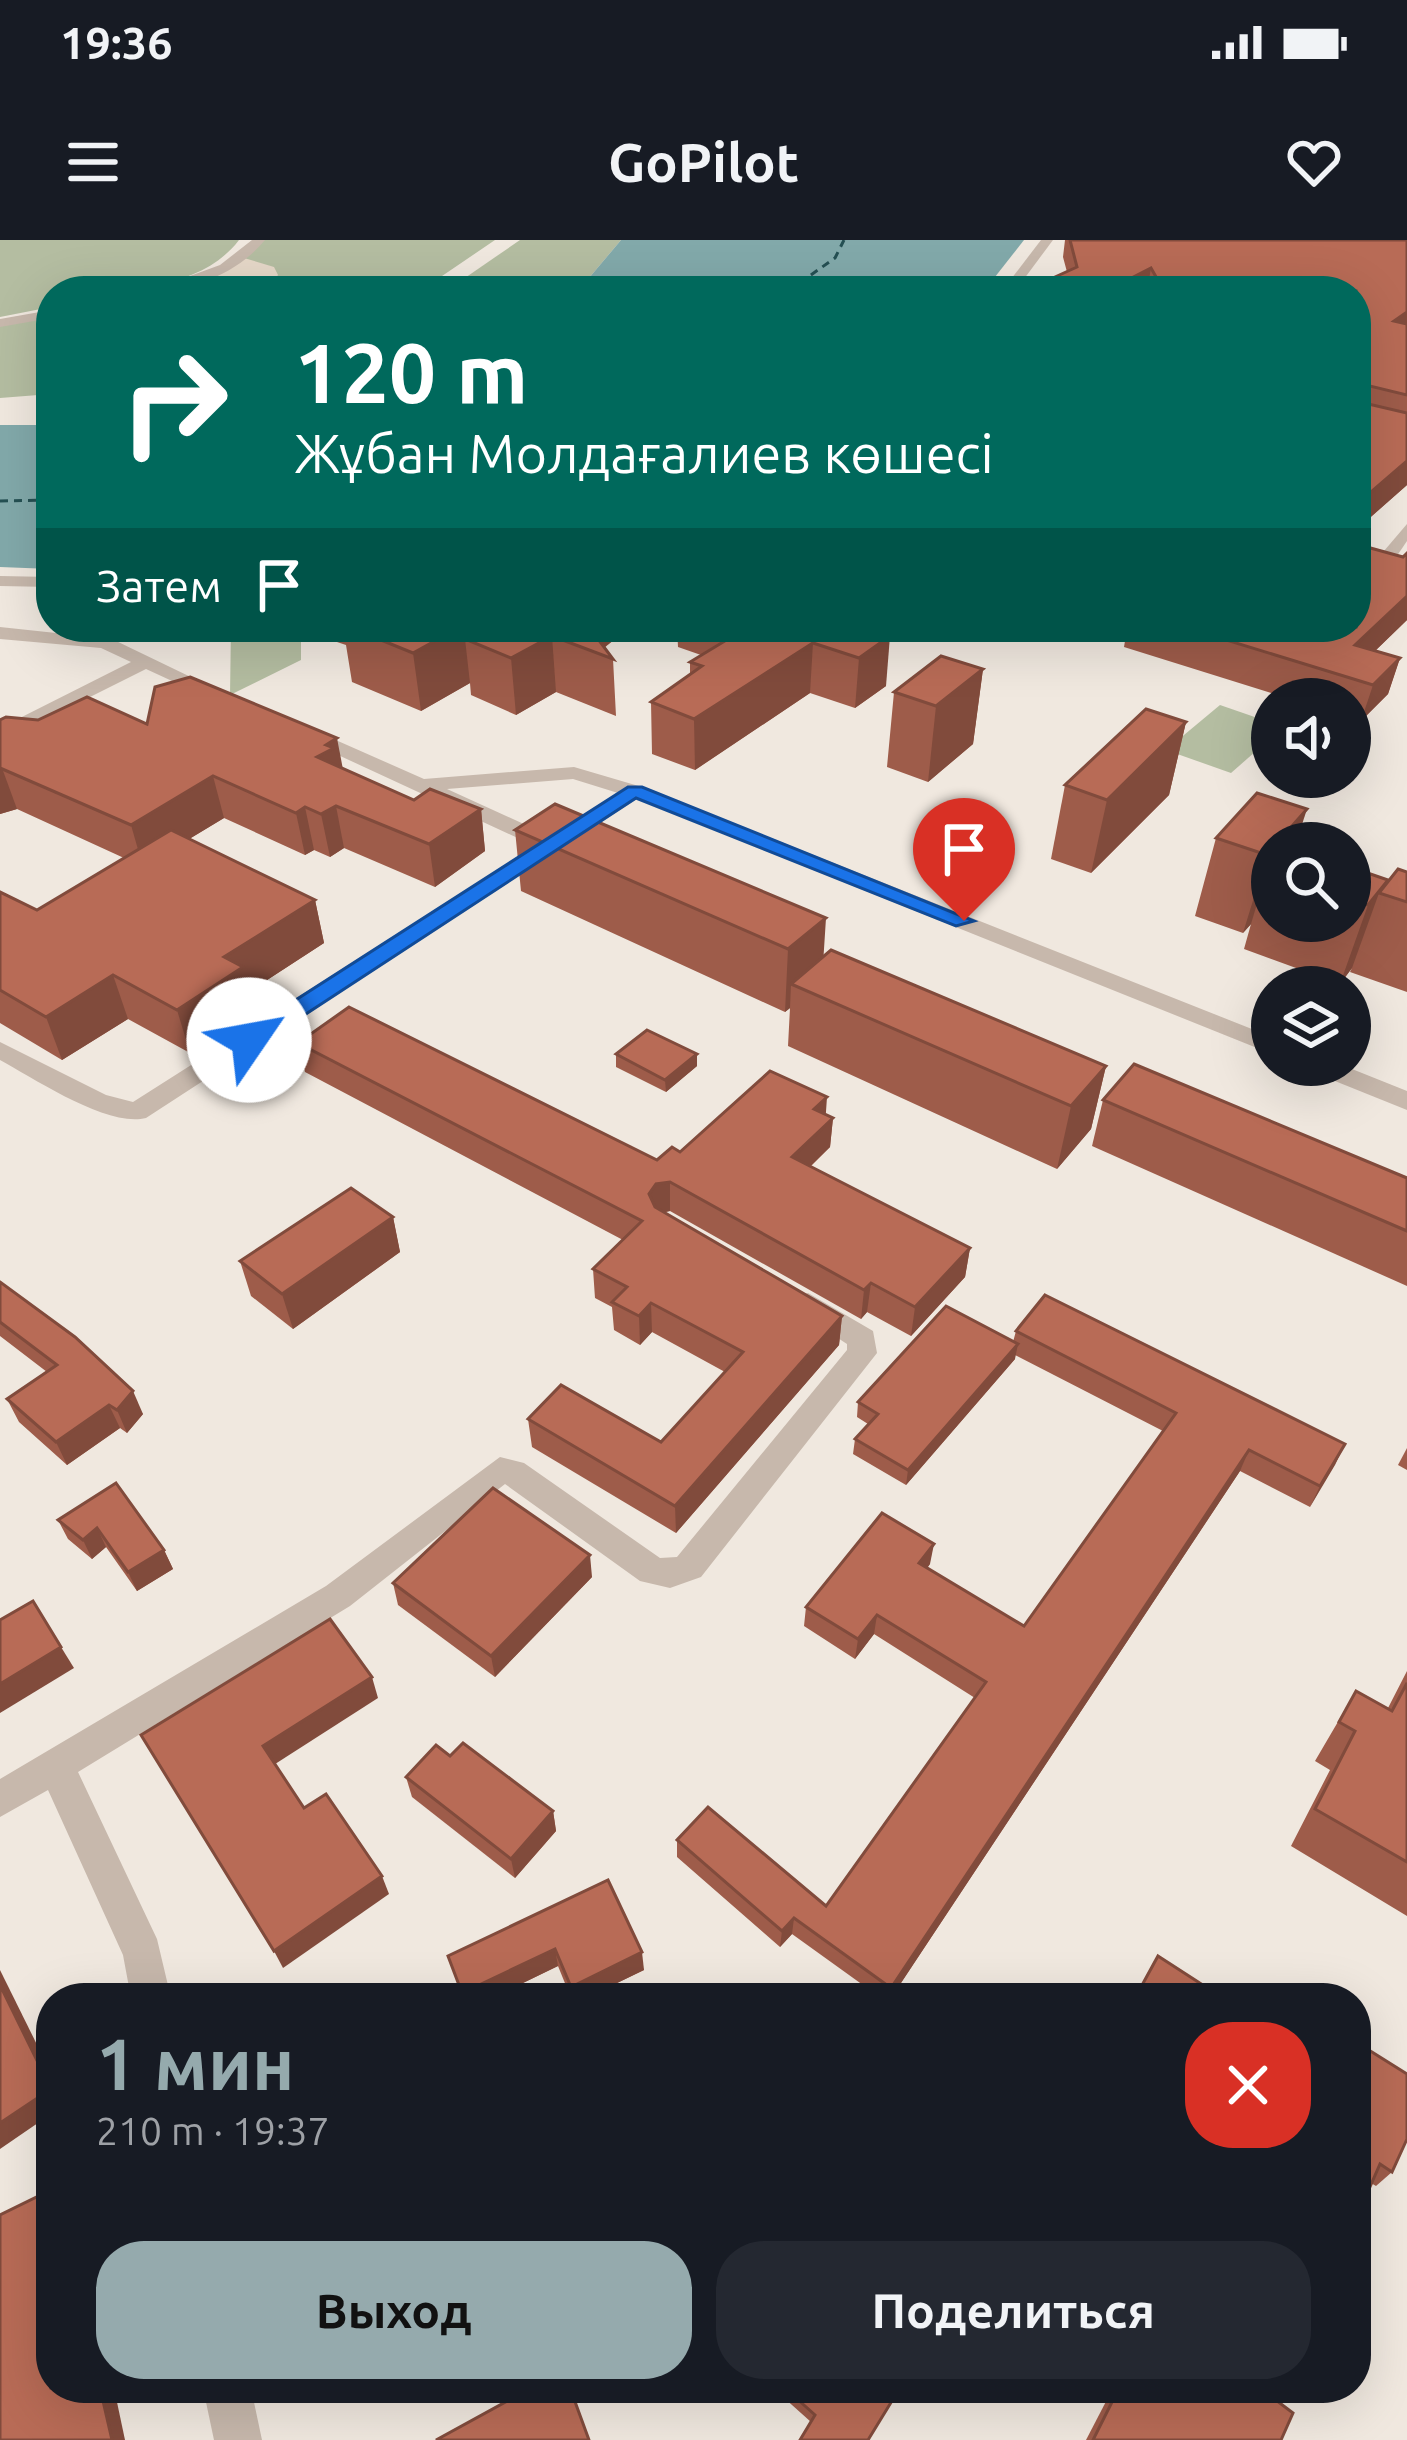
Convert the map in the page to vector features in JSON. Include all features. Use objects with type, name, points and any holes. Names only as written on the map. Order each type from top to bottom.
[{"type":"street","points":[[203,276],[225,269],[259,240]]},
{"type":"street","points":[[1019,276],[1047,240]]},
{"type":"street","points":[[0,323],[36,317]]},
{"type":"street","points":[[1407,529],[1377,560],[1407,568]]},
{"type":"street","points":[[0,580],[36,581]]},
{"type":"street","points":[[0,633],[36,635]]},
{"type":"street","points":[[96,642],[241,705]]},
{"type":"street","points":[[0,736],[146,662]]},
{"type":"street","points":[[281,722],[551,845]]},
{"type":"street","points":[[423,785],[574,773],[635,791],[1251,1038]]},
{"type":"street","points":[[0,1050],[97,1101],[137,1112],[635,791]]},
{"type":"street","points":[[1370,1086],[1407,1101]]},
{"type":"street","points":[[0,1799],[338,1596],[500,1470],[513,1472],[652,1571],[670,1574],[689,1567],[862,1353],[862,1339],[849,1327],[789,1293]]},
{"type":"street","points":[[56,1766],[142,1953],[148,1983]]},
{"type":"street","points":[[230,2403],[238,2440]]},
{"type":"green space","points":[[0,240],[239,240],[222,258],[188,276],[36,276],[36,310],[0,317]]},
{"type":"green space","points":[[259,240],[495,240],[442,276],[203,276],[225,269]]},
{"type":"green space","points":[[520,240],[621,240],[591,276],[468,276]]},
{"type":"green space","points":[[36,317],[36,395],[0,398],[0,323]]},
{"type":"green space","points":[[231,642],[301,642],[301,660],[230,695]]},
{"type":"green space","points":[[1220,705],[1251,716],[1251,755],[1231,773],[1166,750]]},
{"type":"shaded area","points":[[244,258],[274,267],[278,275],[277,276],[195,276]]},
{"type":"water","points":[[621,240],[1024,240],[996,276],[591,276]]},
{"type":"water","points":[[0,425],[36,425],[36,568],[0,567]]},
{"type":"building","points":[[1070,240],[1407,240],[1407,312],[1394,321],[1407,324],[1407,395],[1371,386],[1371,276],[1156,276],[1151,268],[1135,276],[1057,276],[1077,267]]},
{"type":"building","points":[[1371,405],[1407,413],[1407,461],[1371,492]]},
{"type":"building","points":[[1371,548],[1403,557],[1407,553],[1407,596],[1371,630]]},
{"type":"building","points":[[386,642],[433,642],[413,653]]},
{"type":"building","points":[[472,642],[541,642],[511,658]]},
{"type":"building","points":[[568,642],[600,642],[613,659]]},
{"type":"building","points":[[723,642],[882,642],[859,658],[813,643],[694,719],[651,702],[702,666],[690,662]]},
{"type":"building","points":[[1233,642],[1358,642],[1355,645],[1400,658],[1373,685],[1371,678],[1350,678]]},
{"type":"building","points":[[941,656],[983,669],[936,706],[894,692]]},
{"type":"building","points":[[190,677],[337,738],[326,745],[334,748],[317,757],[414,800],[430,789],[481,809],[429,844],[336,806],[321,814],[305,807],[296,813],[213,776],[131,825],[0,768],[0,720],[6,717],[38,720],[87,697],[147,724],[155,687]]},
{"type":"building","points":[[1146,709],[1186,722],[1107,800],[1065,785]]},
{"type":"building","points":[[1252,798],[1273,798],[1307,809],[1296,822],[1251,822],[1251,850],[1216,838]]},
{"type":"building","points":[[555,804],[826,918],[788,949],[515,830]]},
{"type":"building","points":[[171,830],[315,900],[224,957],[243,967],[177,1010],[113,975],[46,1017],[0,990],[0,892],[37,910]]},
{"type":"building","points":[[1398,869],[1407,872],[1407,902],[1379,893]]},
{"type":"building","points":[[1371,874],[1388,880],[1371,901]]},
{"type":"building","points":[[831,950],[1106,1066],[1071,1106],[791,984]]},
{"type":"building","points":[[349,1007],[657,1160],[672,1147],[680,1152],[770,1071],[827,1097],[814,1109],[833,1118],[792,1157],[970,1248],[915,1307],[871,1283],[864,1290],[670,1182],[656,1184],[649,1194],[655,1207],[842,1316],[675,1506],[528,1419],[561,1385],[661,1442],[743,1352],[651,1303],[639,1316],[612,1302],[627,1287],[593,1269],[642,1221],[298,1043]]},
{"type":"building","points":[[647,1030],[697,1054],[665,1080],[616,1054]]},
{"type":"building","points":[[1134,1064],[1407,1178],[1407,1231],[1103,1100]]},
{"type":"building","points":[[351,1188],[393,1217],[282,1294],[240,1261]]},
{"type":"building","points":[[0,1282],[75,1337],[133,1391],[117,1410],[109,1405],[56,1442],[7,1399],[57,1365],[0,1322]]},
{"type":"building","points":[[1045,1295],[1345,1444],[1320,1486],[1249,1450],[894,1983],[884,1983],[794,1918],[782,1931],[677,1840],[708,1807],[826,1906],[986,1682],[877,1615],[858,1639],[806,1607],[882,1513],[934,1544],[919,1563],[1024,1626],[1176,1413],[1016,1331]]},
{"type":"building","points":[[946,1306],[1018,1344],[908,1470],[855,1439],[878,1414],[858,1402]]},
{"type":"building","points":[[116,1483],[164,1550],[128,1572],[97,1528],[83,1540],[58,1520]]},
{"type":"building","points":[[493,1488],[590,1555],[491,1656],[393,1583]]},
{"type":"building","points":[[33,1601],[61,1647],[0,1684],[0,1620]]},
{"type":"building","points":[[330,1619],[372,1677],[263,1746],[304,1808],[326,1794],[382,1876],[274,1951],[141,1735]]},
{"type":"building","points":[[1407,1683],[1407,1862],[1315,1809],[1355,1731],[1339,1722],[1356,1691],[1392,1711]]},
{"type":"building","points":[[463,1743],[553,1811],[511,1859],[406,1777],[436,1745],[450,1756]]},
{"type":"building","points":[[608,1880],[642,1952],[579,1983],[569,1983],[555,1949],[483,1983],[458,1983],[448,1956]]},
{"type":"building","points":[[1158,1956],[1200,1983],[1143,1983]]},
{"type":"building","points":[[0,1985],[36,2058],[36,2099],[0,2123]]},
{"type":"building","points":[[1371,2051],[1407,2074],[1407,2139],[1392,2172],[1380,2164],[1371,2185]]},
{"type":"building","points":[[36,2197],[36,2403],[103,2403],[112,2440],[0,2440],[0,2215]]},
{"type":"building","points":[[504,2403],[575,2403],[589,2440],[436,2440]]},
{"type":"building","points":[[802,2403],[891,2403],[868,2440],[800,2440],[815,2415]]},
{"type":"building","points":[[1112,2403],[1280,2403],[1293,2413],[1281,2440],[1093,2440]]},
{"type":"ferry route","points":[[809,276],[835,258],[844,240]]},
{"type":"ferry route","points":[[0,501],[36,500]]},
{"type":"route","points":[[249,1040],[635,791],[964,921]]}]
